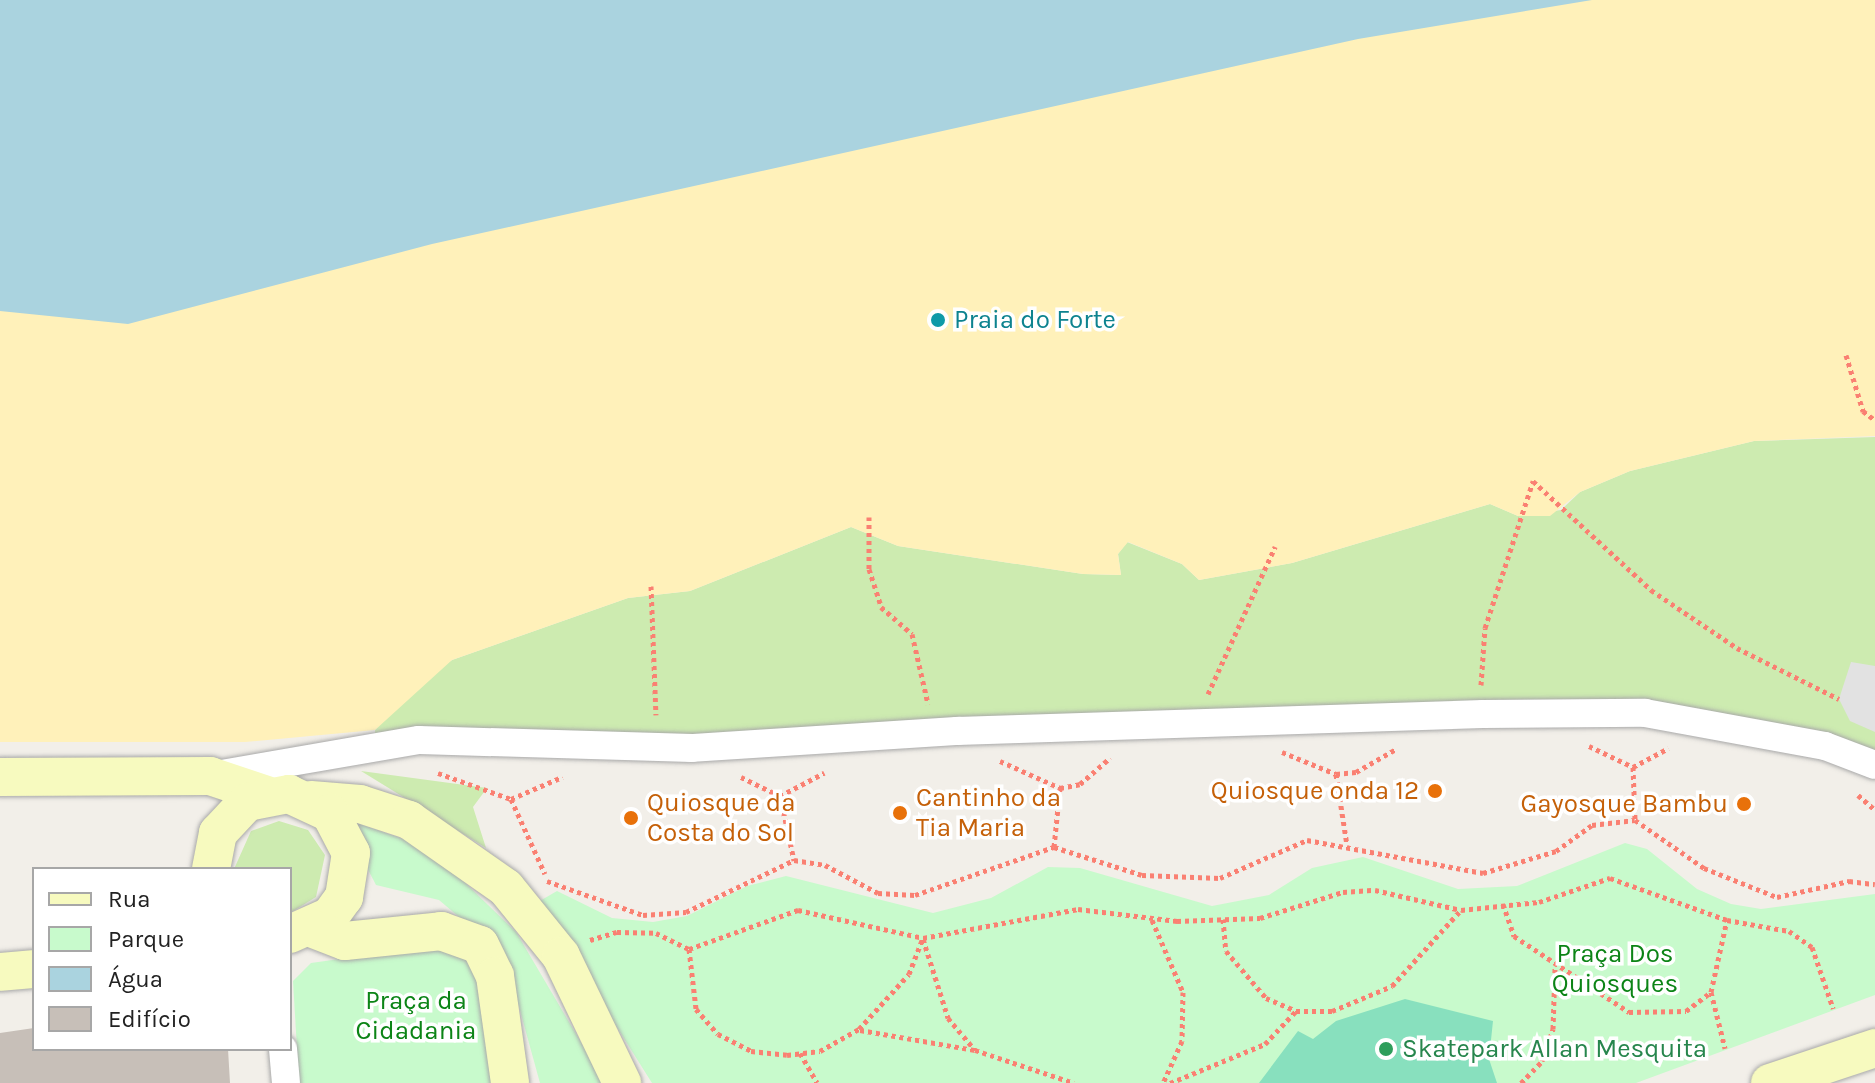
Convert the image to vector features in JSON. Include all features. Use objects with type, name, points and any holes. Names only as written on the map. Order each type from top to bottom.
[{"type":"main road","points":[[0,777],[210,776],[267,795],[360,804],[409,820],[506,888],[561,956],[622,1083]]},
{"type":"main road","points":[[211,867],[218,833],[230,815],[267,795]]},
{"type":"main road","points":[[300,931],[344,897],[351,876],[344,831],[311,800]]},
{"type":"main road","points":[[300,931],[345,941],[441,931],[480,945],[495,976],[510,1083]]},
{"type":"main road","points":[[0,972],[32,969]]},
{"type":"main road","points":[[1770,1083],[1875,1048]]},
{"type":"street","points":[[210,776],[419,740],[655,744],[1483,714],[1645,713],[1825,746],[1875,765]]},
{"type":"street","points":[[283,1051],[286,1083]]},
{"type":"path","points":[[1846,355],[1863,411],[1875,420]]},
{"type":"path","points":[[1483,714],[1485,628],[1533,481],[1651,590],[1737,648],[1839,699]]},
{"type":"path","points":[[869,517],[869,569],[881,607],[912,634],[931,732]]},
{"type":"path","points":[[1208,723],[1209,684],[1234,638],[1275,547]]},
{"type":"path","points":[[651,586],[655,744]]},
{"type":"path","points":[[1633,767],[1635,820]]},
{"type":"path","points":[[1336,774],[1347,845]]},
{"type":"path","points":[[1054,847],[1060,788]]},
{"type":"path","points":[[780,796],[794,860]]},
{"type":"path","points":[[511,799],[550,881]]},
{"type":"path","points":[[506,888],[550,881],[643,915],[686,912],[794,860],[825,865],[878,893],[915,895],[1054,847],[1142,875],[1220,878],[1307,840],[1347,845],[1483,873],[1556,851],[1592,825],[1635,820],[1704,868],[1777,897],[1849,881],[1875,884]]},
{"type":"path","points":[[561,956],[617,932],[656,933],[689,949],[798,910],[923,938],[1064,910],[1152,920],[1260,918],[1343,892],[1375,890],[1461,910],[1539,902],[1610,878],[1727,920],[1789,931],[1812,947],[1833,1008]]},
{"type":"path","points":[[1503,904],[1514,936],[1555,968],[1595,984],[1629,1012],[1686,1011],[1711,992]]},
{"type":"path","points":[[1223,919],[1226,951],[1245,978],[1296,1011],[1332,1011],[1392,986],[1461,910]]},
{"type":"path","points":[[1152,920],[1183,992],[1182,1041],[1163,1083]]},
{"type":"path","points":[[1725,1048],[1711,992],[1727,920]]},
{"type":"path","points":[[689,949],[696,1009],[718,1034],[751,1051],[800,1053],[859,1029],[909,974],[923,938]]},
{"type":"path","points":[[923,938],[948,1018],[975,1050]]},
{"type":"path","points":[[1521,1083],[1542,1061],[1553,1029],[1555,968]]},
{"type":"path","points":[[1170,1083],[1265,1044],[1296,1011]]},
{"type":"path","points":[[859,1029],[975,1050],[1074,1083]]},
{"type":"path","points":[[800,1053],[817,1083]]},
{"type":"green space","points":[[1875,437],[1875,767],[1683,714],[375,745],[375,730],[412,689],[452,660],[628,598],[690,591],[851,527],[898,546],[1083,574],[1121,575],[1118,554],[1127,542],[1182,564],[1199,580],[1292,563],[1490,504],[1518,516],[1561,510],[1580,492],[1630,471],[1754,441]]},
{"type":"green space","points":[[361,771],[487,788],[473,807],[486,848]]},
{"type":"green space","points":[[279,821],[308,830],[325,855],[316,897],[292,912],[292,867],[235,867],[251,831]]},
{"type":"green space","points":[[357,823],[429,848],[516,932],[605,1083],[540,1083],[505,956],[439,900],[376,885],[358,850]]},
{"type":"green space","name":"Praça Dos Quiosques","points":[[1625,843],[1647,849],[1697,889],[1731,904],[1761,909],[1875,894],[1875,995],[1636,1083],[652,1083],[538,902],[557,891],[612,918],[653,922],[687,916],[747,886],[786,876],[933,913],[991,898],[1048,867],[1080,868],[1212,906],[1269,895],[1312,868],[1363,857],[1458,889],[1517,886]]},
{"type":"green space","name":"Praça da Cidadania","points":[[439,945],[466,954],[477,972],[492,1083],[299,1083],[293,981],[311,963]]},
{"type":"green space","name":"Skatepark Allan Mesquita","points":[[1405,999],[1493,1021],[1489,1059],[1497,1083],[1259,1083],[1298,1031],[1313,1039],[1336,1021]]},
{"type":"sand","name":"Praia do Forte","points":[[1006,0],[1875,0],[1875,436],[1754,441],[1630,471],[1580,492],[1550,516],[1518,516],[1490,504],[1292,563],[1199,580],[1182,564],[1128,542],[1118,554],[1121,575],[1083,574],[898,546],[851,527],[690,591],[628,598],[452,660],[375,730],[245,742],[0,742],[0,203]]},
{"type":"shaded area","points":[[1851,662],[1875,666],[1875,732],[1850,721],[1839,699]]},
{"type":"water","points":[[0,0],[1592,0],[1358,39],[432,244],[128,324],[0,311]]},
{"type":"building","points":[[32,1028],[32,1051],[228,1051],[230,1083],[0,1083],[0,1033]]},
{"type":"place","name":"Praia do Forte","points":[[938,320]]},
{"type":"place","name":"Quiosque onda 12","points":[[1435,791]]},
{"type":"place","name":"Gayosque Bambu","points":[[1744,804]]},
{"type":"place","name":"Cantinho da Tia Maria","points":[[900,813]]},
{"type":"place","name":"Quiosque da Costa do Sol","points":[[631,818]]},
{"type":"place","name":"Skatepark Allan Mesquita","points":[[1386,1049]]}]
